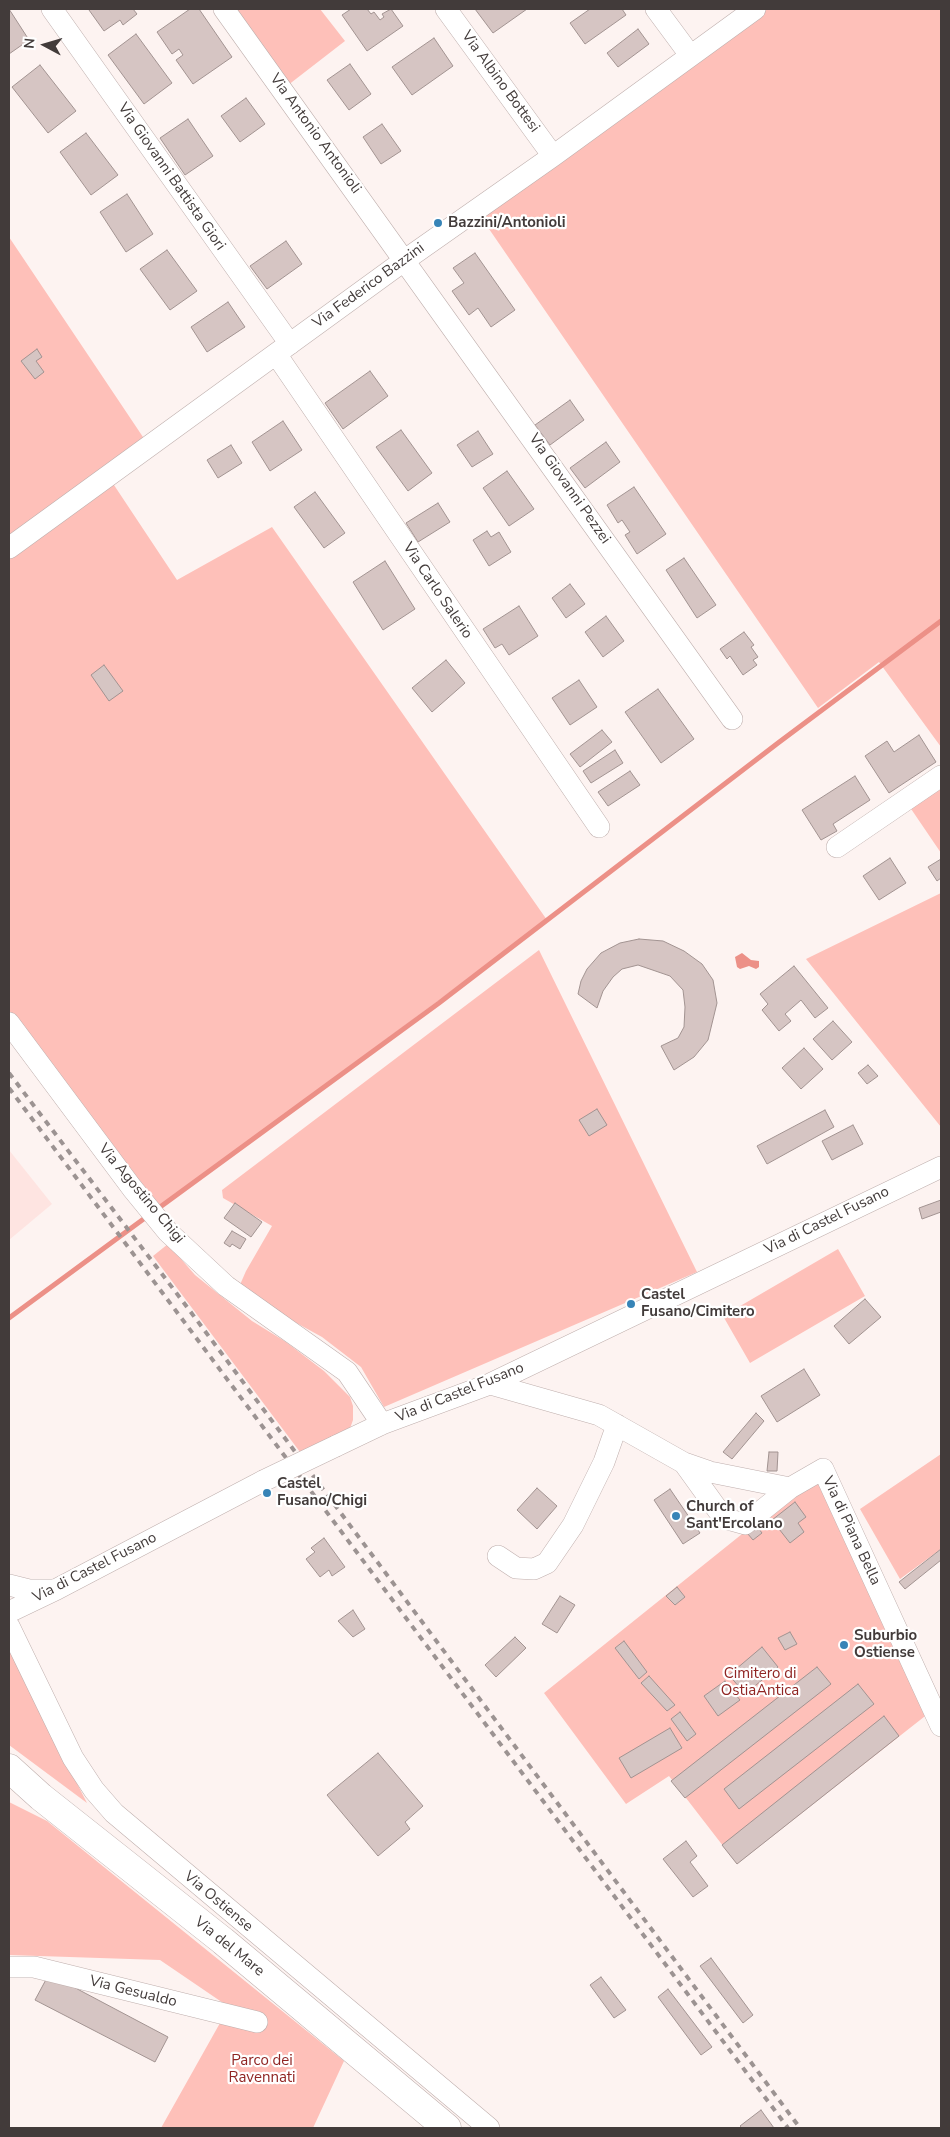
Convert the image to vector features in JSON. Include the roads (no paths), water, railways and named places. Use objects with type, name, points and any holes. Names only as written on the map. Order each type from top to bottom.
[{"type":"main road","name":"Via del Mare","points":[[9,1768],[41,1797],[223,1941],[447,2128]]},
{"type":"main road","points":[[9,1785],[41,1797]]},
{"type":"street","name":"Via Giovanni Battista Giori","points":[[52,9],[283,349]]},
{"type":"street","name":"Via Antonio Antonioli","points":[[224,9],[405,260]]},
{"type":"street","name":"Via Albino Bottesi","points":[[446,9],[553,156]]},
{"type":"street","points":[[656,9],[690,55]]},
{"type":"street","name":"Via Federico Bazzini","points":[[9,548],[405,260],[553,156],[755,9]]},
{"type":"street","name":"Via Giovanni Pezzei","points":[[405,260],[732,719]]},
{"type":"street","name":"Via Carlo Salerio","points":[[283,349],[598,827]]},
{"type":"street","points":[[837,847],[941,776]]},
{"type":"street","name":"Via Agostino Chigi","points":[[9,1023],[132,1188],[168,1232],[226,1286],[347,1372],[382,1424]]},
{"type":"street","name":"Via di Castel Fusano","points":[[9,1612],[57,1589],[263,1481],[382,1424],[490,1384],[941,1167]]},
{"type":"street","points":[[490,1384],[599,1415],[684,1463],[710,1472],[790,1488]]},
{"type":"street","points":[[498,1556],[516,1568],[534,1569],[547,1563],[573,1525],[604,1462],[617,1425]]},
{"type":"street","points":[[684,1463],[726,1519],[753,1522],[790,1488]]},
{"type":"street","name":"Via di Piana Bella","points":[[790,1488],[823,1469],[941,1726]]},
{"type":"street","points":[[9,1585],[43,1591],[57,1589]]},
{"type":"street","name":"Via Ostiense","points":[[9,1626],[73,1758],[94,1790],[114,1813],[489,2128]]},
{"type":"street","name":"Via Gesualdo","points":[[9,1968],[34,1967],[257,2022]]},
{"type":"waterway","points":[[156,1210],[439,1003],[778,743],[941,621]]},
{"type":"waterway","points":[[9,1318],[149,1215]]},
{"type":"railway","points":[[9,1073],[184,1303],[800,2128]]},
{"type":"railway","points":[[9,1088],[788,2128]]},
{"type":"place","name":"Bazzini/Antonioli","points":[[438,223]]},
{"type":"place","name":"Castel Fusano/Cimitero","points":[[631,1304]]},
{"type":"place","name":"Castel Fusano/Chigi","points":[[267,1493]]},
{"type":"place","name":"Church of Sant'Ercolano","points":[[676,1516]]},
{"type":"place","name":"Suburbio Ostiense","points":[[844,1645]]},
{"type":"park label","name":"Cimitero di OstiaAntica","points":[[760,1682]]},
{"type":"park label","name":"Parco dei Ravennati","points":[[262,2070]]}]
